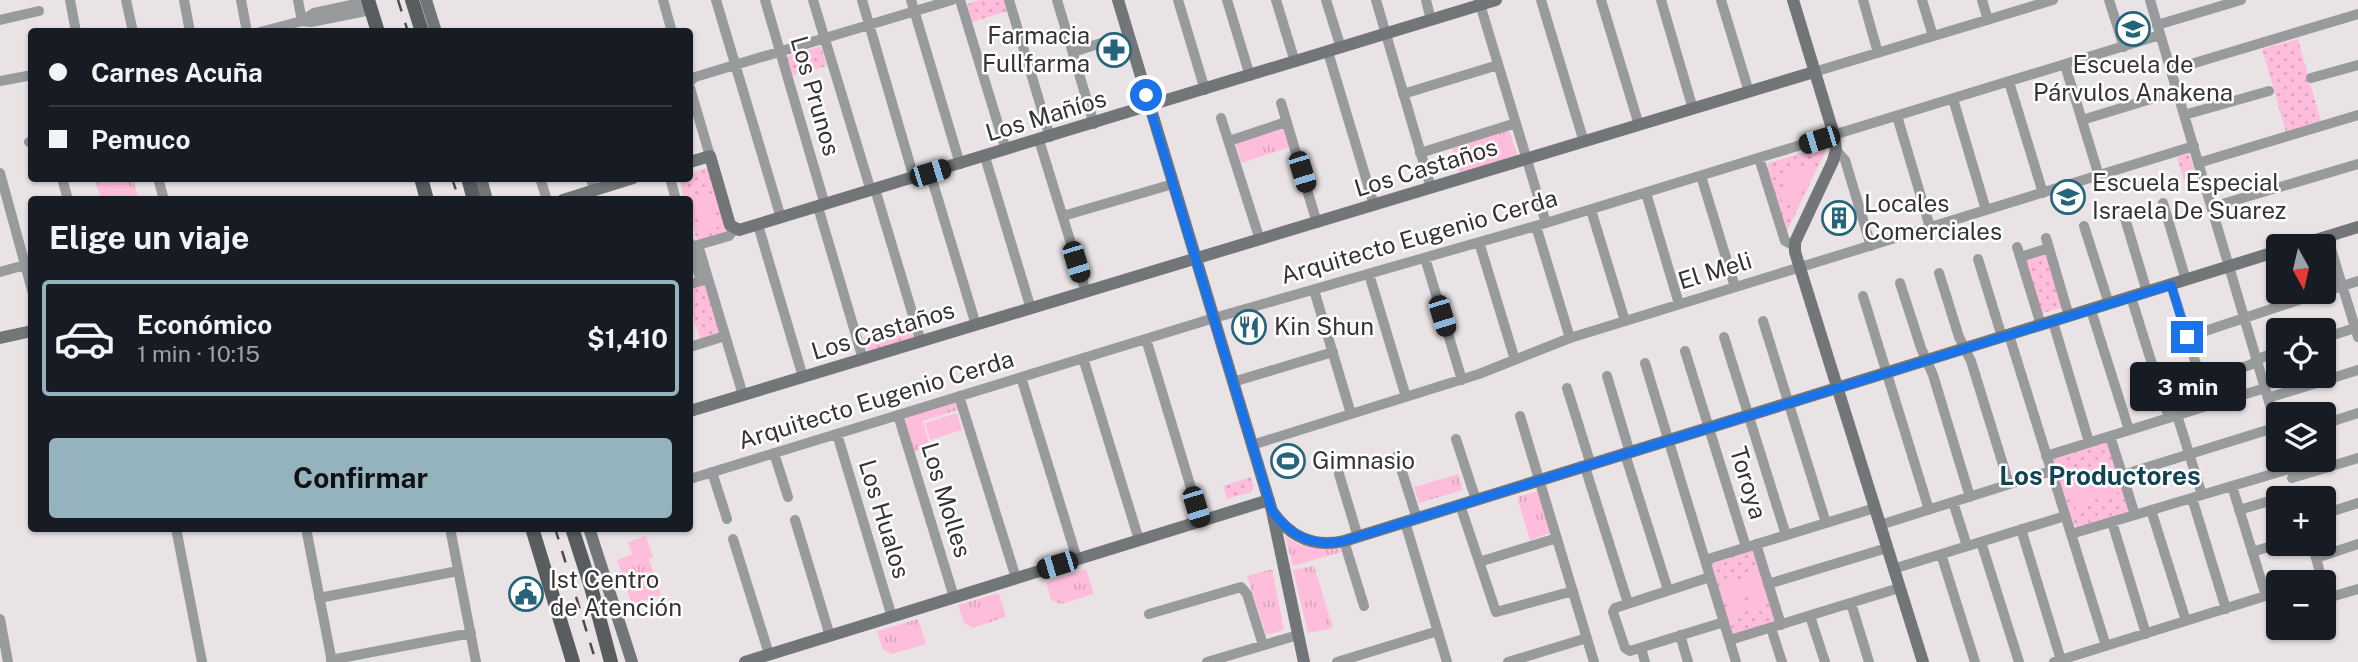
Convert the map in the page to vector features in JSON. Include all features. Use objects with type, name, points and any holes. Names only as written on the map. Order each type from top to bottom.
[{"type":"main road","points":[[412,0],[421,28]]},
{"type":"main road","points":[[369,3],[377,28]]},
{"type":"main road","points":[[533,532],[573,662]]},
{"type":"main road","points":[[573,532],[597,606],[611,662]]},
{"type":"street","points":[[70,0],[75,28]]},
{"type":"street","points":[[126,0],[132,28]]},
{"type":"street","points":[[184,0],[189,28]]},
{"type":"street","points":[[241,0],[246,28]]},
{"type":"street","points":[[298,0],[302,21]]},
{"type":"street","points":[[426,0],[435,28]]},
{"type":"street","points":[[663,0],[671,28]]},
{"type":"street","points":[[716,0],[781,218]]},
{"type":"street","name":"Los Prunos","points":[[765,0],[863,359]]},
{"type":"street","points":[[813,0],[921,342]]},
{"type":"street","points":[[862,0],[914,178]]},
{"type":"street","points":[[911,0],[960,164]]},
{"type":"street","points":[[693,78],[952,0]]},
{"type":"street","points":[[960,0],[1006,150]]},
{"type":"street","points":[[1009,0],[1062,216],[1086,292]]},
{"type":"street","points":[[1058,0],[1094,124]]},
{"type":"street","points":[[1118,0],[1271,506],[1304,662]]},
{"type":"street","points":[[1178,0],[1205,90]]},
{"type":"street","points":[[1227,0],[1250,76]]},
{"type":"street","points":[[1276,0],[1295,62]]},
{"type":"street","points":[[1326,0],[1334,50],[1374,205]]},
{"type":"street","points":[[1377,0],[1431,188]]},
{"type":"street","points":[[1426,0],[1431,20]]},
{"type":"street","name":"Los Mañíos","points":[[693,245],[729,236],[734,229],[758,225],[1205,90],[1431,20],[1479,2],[1496,0]]},
{"type":"street","points":[[1541,0],[1584,142]]},
{"type":"street","points":[[1601,0],[1639,125]]},
{"type":"street","points":[[1661,0],[1693,109]]},
{"type":"street","points":[[1721,0],[1749,92]]},
{"type":"street","points":[[1793,0],[1836,149],[1845,160],[1871,246]]},
{"type":"street","points":[[1863,0],[1878,53]]},
{"type":"street","points":[[1922,0],[1933,36]]},
{"type":"street","points":[[1982,0],[1988,20]]},
{"type":"street","name":"Los Castaños","points":[[693,410],[2053,0]]},
{"type":"street","points":[[2109,0],[2124,47]]},
{"type":"street","points":[[2150,0],[2270,402]]},
{"type":"street","points":[[2157,24],[2241,0]]},
{"type":"street","points":[[1479,2],[1527,159],[1570,338]]},
{"type":"street","points":[[275,28],[302,21],[314,13],[369,3]]},
{"type":"street","points":[[0,20],[39,11]]},
{"type":"street","points":[[2171,70],[2358,14]]},
{"type":"street","name":"Arquitecto Eugenio Cerda","points":[[693,477],[1214,318],[1591,210],[2160,35]]},
{"type":"street","points":[[1073,52],[1114,39]]},
{"type":"street","points":[[1403,94],[1498,65]]},
{"type":"street","points":[[2065,65],[2099,176]]},
{"type":"street","points":[[2311,78],[2358,65]]},
{"type":"street","points":[[0,81],[28,76]]},
{"type":"street","points":[[2009,82],[2043,193]]},
{"type":"street","points":[[2082,120],[2177,91]]},
{"type":"street","points":[[2184,115],[2269,91]]},
{"type":"street","points":[[693,98],[730,225],[734,229]]},
{"type":"street","points":[[1953,99],[1986,210]]},
{"type":"street","points":[[1281,103],[1317,223]]},
{"type":"street","points":[[2199,163],[2358,115]]},
{"type":"street","points":[[1897,116],[1930,227]]},
{"type":"street","points":[[1221,118],[1260,240]]},
{"type":"street","points":[[1229,141],[1286,122]]},
{"type":"street","points":[[1420,152],[1516,123]]},
{"type":"street","name":"El Meli","points":[[1252,445],[1462,380],[1570,338],[2194,146]]},
{"type":"street","points":[[1836,149],[1794,246],[1923,662]]},
{"type":"street","points":[[693,161],[710,156]]},
{"type":"street","points":[[985,156],[1031,309]]},
{"type":"street","points":[[1759,158],[1785,241],[1794,246]]},
{"type":"street","points":[[2212,207],[2358,164]]},
{"type":"street","points":[[0,173],[4,208],[28,276]]},
{"type":"street","points":[[930,173],[976,325]]},
{"type":"street","points":[[1701,176],[1735,287]]},
{"type":"street","points":[[570,196],[592,184]]},
{"type":"street","points":[[1062,216],[1173,184]]},
{"type":"street","points":[[1646,193],[1679,304]]},
{"type":"street","points":[[2163,203],[2186,280]]},
{"type":"street","points":[[1591,210],[1625,321]]},
{"type":"street","points":[[2124,215],[2147,292]]},
{"type":"street","points":[[758,225],[803,377]]},
{"type":"street","points":[[2084,226],[2109,304]]},
{"type":"street","points":[[2334,234],[2358,226]]},
{"type":"street","points":[[1479,243],[1515,360]]},
{"type":"street","points":[[2069,316],[2047,243],[2019,252],[2089,442]]},
{"type":"street","points":[[693,245],[743,395]]},
{"type":"street","points":[[1271,506],[1287,529],[1303,539],[1321,544],[1344,541],[2266,255]]},
{"type":"street","points":[[1425,258],[1462,380]]},
{"type":"street","points":[[1978,259],[2051,471],[2106,646]]},
{"type":"street","points":[[2336,263],[2357,331],[2336,335]]},
{"type":"street","points":[[0,272],[25,265]]},
{"type":"street","points":[[1939,273],[1971,361],[2009,484]]},
{"type":"street","points":[[1369,274],[1406,397]]},
{"type":"street","points":[[693,284],[705,280]]},
{"type":"street","points":[[2336,288],[2358,281]]},
{"type":"street","points":[[1900,283],[1970,497]]},
{"type":"street","points":[[2171,285],[2209,405]]},
{"type":"street","points":[[1314,290],[1352,414]]},
{"type":"street","points":[[1863,296],[1929,510]]},
{"type":"street","points":[[2131,297],[2189,454],[2226,609]]},
{"type":"street","points":[[2187,337],[2287,304]]},
{"type":"street","points":[[2091,310],[2129,430]]},
{"type":"street","points":[[1763,321],[1826,523]]},
{"type":"street","points":[[0,338],[28,332]]},
{"type":"street","points":[[693,346],[725,336]]},
{"type":"street","points":[[1724,337],[1786,535]]},
{"type":"street","points":[[1146,339],[1201,521]]},
{"type":"street","name":"Toroya","points":[[1685,351],[1751,546],[1768,584],[1782,662]]},
{"type":"street","points":[[1233,382],[1333,352]]},
{"type":"street","points":[[2201,380],[2250,365],[2266,357]]},
{"type":"street","points":[[1083,358],[1139,540]]},
{"type":"street","points":[[1645,363],[1736,662]]},
{"type":"street","points":[[2046,456],[2209,405],[2358,370]]},
{"type":"street","points":[[1607,376],[1668,590]]},
{"type":"street","points":[[1021,377],[1077,559]]},
{"type":"street","points":[[1567,388],[1628,603]]},
{"type":"street","points":[[959,396],[1016,578]]},
{"type":"street","points":[[2336,420],[2358,413]]},
{"type":"street","name":"Los Molles","points":[[898,415],[954,597]]},
{"type":"street","points":[[1520,416],[1594,662]]},
{"type":"street","points":[[2122,475],[2266,433]]},
{"type":"street","name":"Los Hualos","points":[[836,434],[892,617]]},
{"type":"street","points":[[2110,436],[2134,515]]},
{"type":"street","points":[[1457,439],[1476,500]]},
{"type":"street","points":[[774,453],[788,497]]},
{"type":"street","points":[[1397,456],[1447,662]]},
{"type":"street","points":[[2336,462],[2358,458]]},
{"type":"street","points":[[712,471],[727,519]]},
{"type":"street","points":[[1880,525],[2051,471]]},
{"type":"street","points":[[2071,534],[2279,472]]},
{"type":"street","points":[[1339,474],[1358,537]]},
{"type":"street","points":[[2021,529],[2058,661],[2266,596],[2232,486]]},
{"type":"street","points":[[1953,502],[1967,546]]},
{"type":"street","points":[[2239,510],[2266,503]]},
{"type":"street","points":[[2336,509],[2358,503]]},
{"type":"street","points":[[1460,505],[1496,612],[1573,591]]},
{"type":"street","points":[[745,662],[1201,521],[1271,506]]},
{"type":"street","points":[[1705,560],[1875,508]]},
{"type":"street","points":[[2151,510],[2186,621]]},
{"type":"street","points":[[1893,569],[2065,516]]},
{"type":"street","points":[[795,520],[830,636]]},
{"type":"street","points":[[2112,522],[2146,634]]},
{"type":"street","points":[[177,532],[202,662]]},
{"type":"street","points":[[307,532],[332,661],[471,633]]},
{"type":"street","points":[[451,532],[476,662]]},
{"type":"street","points":[[590,532],[632,662]]},
{"type":"street","points":[[1479,562],[1557,538]]},
{"type":"street","points":[[733,539],[769,654]]},
{"type":"street","points":[[1344,541],[1364,606]]},
{"type":"street","points":[[1981,542],[2019,662]]},
{"type":"street","points":[[2320,570],[2316,558],[2358,544]]},
{"type":"street","points":[[1768,584],[1887,548]]},
{"type":"street","points":[[2252,552],[2266,548]]},
{"type":"street","points":[[1941,554],[1975,662]]},
{"type":"street","points":[[319,598],[458,571]]},
{"type":"street","points":[[1710,577],[1614,609],[1625,650],[1641,648],[1724,622]]},
{"type":"street","points":[[1149,614],[1237,587],[1243,588],[1263,645]]},
{"type":"street","points":[[1730,640],[1899,588]]},
{"type":"street","points":[[2336,596],[2358,589]]},
{"type":"street","points":[[1851,603],[1869,662]]},
{"type":"street","points":[[1810,615],[1825,662]]},
{"type":"street","points":[[0,619],[8,662]]},
{"type":"street","points":[[1337,662],[1438,631]]},
{"type":"street","points":[[1207,662],[1298,635]]},
{"type":"street","points":[[1680,635],[1688,662]]},
{"type":"street","points":[[1508,662],[1587,638]]},
{"type":"street","points":[[1641,648],[1645,662]]},
{"type":"green space","points":[[979,0],[1004,0],[1008,11],[972,22],[967,4]]},
{"type":"green space","points":[[2298,39],[2321,122],[2286,132],[2262,49]]},
{"type":"green space","points":[[821,46],[827,66],[790,76],[784,57]]},
{"type":"green space","points":[[1284,127],[1291,147],[1241,163],[1235,142]]},
{"type":"green space","points":[[1509,130],[1518,157],[1460,175],[1452,148]]},
{"type":"green space","points":[[1822,147],[1826,150],[1787,231],[1766,168],[1769,163]]},
{"type":"green space","points":[[2189,153],[2196,176],[2184,180],[2177,157]]},
{"type":"green space","points":[[1794,163],[1812,171],[1796,206],[1778,198]]},
{"type":"green space","points":[[710,167],[728,232],[697,241],[693,226],[693,196],[684,196],[680,182],[693,182],[693,172]]},
{"type":"green space","points":[[96,182],[134,182],[138,196],[100,196]]},
{"type":"green space","points":[[709,196],[718,227],[702,232],[693,201]]},
{"type":"green space","points":[[2047,253],[2063,307],[2040,314],[2024,260]]},
{"type":"green space","points":[[707,285],[721,332],[700,339],[693,315],[693,287]]},
{"type":"green space","points":[[910,323],[915,337],[868,352],[863,337]]},
{"type":"green space","points":[[956,402],[958,410],[923,421],[930,447],[914,452],[904,418]]},
{"type":"green space","points":[[957,413],[962,430],[930,440],[925,423]]},
{"type":"green space","points":[[2104,440],[2109,442],[2130,509],[2128,512],[2078,527],[2072,524],[2053,461],[2056,455]]},
{"type":"green space","points":[[2107,462],[2118,496],[2099,501],[2088,468]]},
{"type":"green space","points":[[2083,469],[2094,503],[2076,509],[2065,475]]},
{"type":"green space","points":[[1458,474],[1463,490],[1419,503],[1414,487]]},
{"type":"green space","points":[[1251,477],[1254,486],[1251,492],[1227,499],[1223,486]]},
{"type":"green space","points":[[1538,491],[1551,533],[1530,540],[1517,497]]},
{"type":"green space","points":[[646,536],[653,557],[649,559],[661,595],[632,605],[617,560],[632,554],[628,542]]},
{"type":"green space","points":[[1285,536],[1310,547],[1338,546],[1341,552],[1293,566]]},
{"type":"green space","points":[[1754,548],[1777,622],[1733,635],[1710,561]]},
{"type":"green space","points":[[1314,566],[1333,628],[1308,633],[1293,570]]},
{"type":"green space","points":[[1086,569],[1094,594],[1061,604],[1051,600],[1046,582]]},
{"type":"green space","points":[[1272,569],[1284,630],[1266,635],[1247,576]]},
{"type":"green space","points":[[1758,569],[1770,603],[1752,609],[1740,575]]},
{"type":"green space","points":[[1737,575],[1748,610],[1731,616],[1719,581]]},
{"type":"green space","points":[[999,593],[1006,617],[973,628],[964,623],[958,605]]},
{"type":"green space","points":[[918,619],[926,644],[892,654],[883,650],[877,631]]},
{"type":"railway","points":[[398,0],[407,28]]},
{"type":"railway","points":[[453,182],[458,196]]},
{"type":"railway","points":[[556,532],[596,662]]},
{"type":"place","name":"Escuela de Párvulos Anakena","points":[[2133,29]]},
{"type":"place","name":"Farmacia Fullfarma","points":[[1114,50]]},
{"type":"place","name":"Escuela Especial Israela De Suarez","points":[[2068,197]]},
{"type":"place","name":"Locales Comerciales","points":[[1839,218]]},
{"type":"place","name":"Kin Shun","points":[[1249,327]]},
{"type":"place","name":"Gimnasio","points":[[1288,461]]},
{"type":"place","name":"Ist Centro de Atención","points":[[526,594]]},
{"type":"district","name":"Los Productores","points":[[2100,476]]},
{"type":"route","points":[[1146,95],[1272,511],[1287,529],[1315,543],[1344,541],[2171,285],[2187,337]]}]
